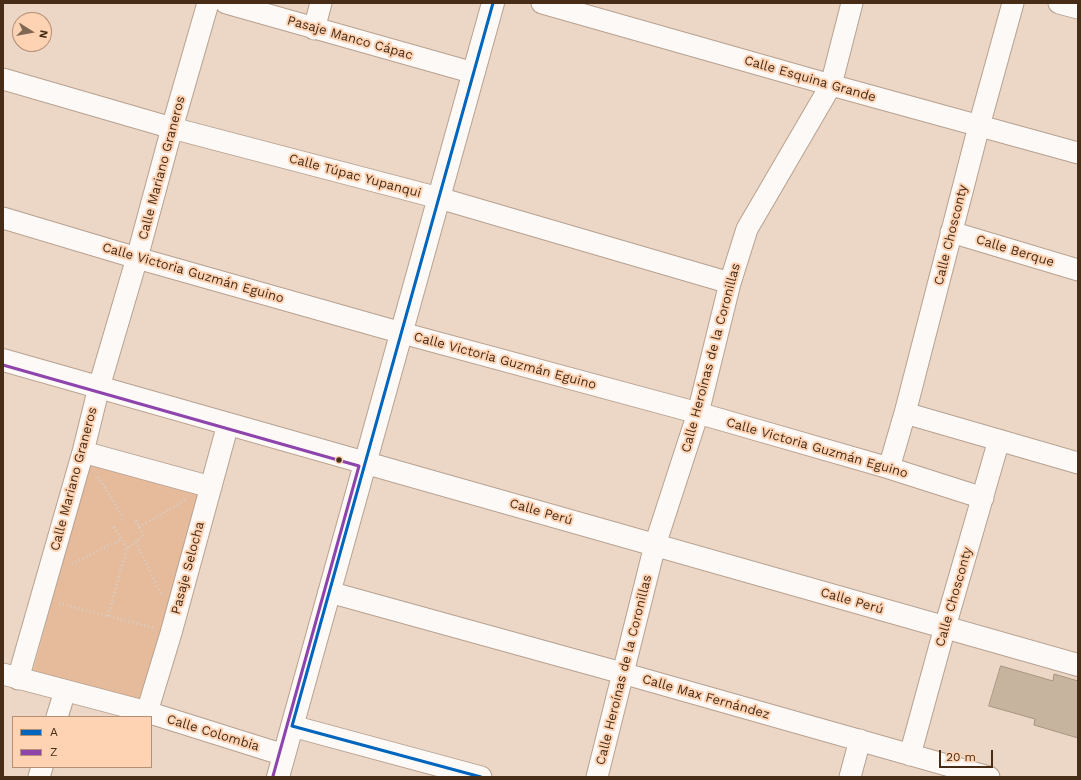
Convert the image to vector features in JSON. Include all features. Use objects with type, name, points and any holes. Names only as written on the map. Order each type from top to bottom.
[{"type":"street","name":"Calle Mariano Graneros","points":[[10,676],[41,599],[83,452],[99,387],[138,258],[172,128],[208,3]]},
{"type":"street","name":"Pasaje Manco Cápac","points":[[226,3],[474,73]]},
{"type":"street","points":[[314,29],[322,3]]},
{"type":"street","points":[[278,777],[493,3]]},
{"type":"street","name":"Calle Esquina Grande","points":[[542,3],[1078,153]]},
{"type":"street","name":"Calle Heroínas de la Coronillas","points":[[597,777],[655,545],[698,414],[730,283],[747,228],[831,85],[852,3]]},
{"type":"street","name":"Calle Chosconty","points":[[889,468],[905,413],[951,232],[1013,3]]},
{"type":"street","points":[[1059,3],[1078,8]]},
{"type":"street","name":"Calle Túpac Yupanqui","points":[[3,79],[172,128],[439,198],[730,283]]},
{"type":"street","name":"Calle Victoria Guzmán Eguino","points":[[3,218],[402,333],[889,468],[983,498]]},
{"type":"street","name":"Calle Berque","points":[[951,232],[1078,270]]},
{"type":"street","name":"Calle Perú","points":[[3,360],[1078,665]]},
{"type":"street","points":[[905,413],[1078,463]]},
{"type":"street","name":"Pasaje Selocha","points":[[147,712],[171,633],[228,424]]},
{"type":"street","name":"Calle Chosconty","points":[[910,755],[999,440]]},
{"type":"street","points":[[83,452],[211,487]]},
{"type":"street","name":"Calle Max Fernández","points":[[329,592],[989,777]]},
{"type":"street","name":"Calle Colombia","points":[[10,676],[147,712],[284,755]]},
{"type":"street","points":[[57,716],[65,691]]},
{"type":"street","points":[[292,726],[481,777]]},
{"type":"street","points":[[850,777],[860,740]]},
{"type":"path","points":[[83,452],[123,517]]},
{"type":"path","points":[[140,527],[201,490],[211,487]]},
{"type":"path","points":[[108,616],[128,548],[144,536],[135,519]]},
{"type":"path","points":[[114,527],[128,548]]},
{"type":"path","points":[[67,566],[122,539]]},
{"type":"path","points":[[136,542],[162,595]]},
{"type":"path","points":[[41,599],[171,633]]},
{"type":"shaded area","points":[[91,460],[201,490],[142,703],[32,674]]},
{"type":"building","points":[[1001,666],[1053,681],[1054,674],[1078,681],[1078,738],[1034,725],[1035,719],[989,706]]},
{"type":"transit line","name":"A","points":[[481,777],[292,726],[493,3]]},
{"type":"transit line","name":"Z","points":[[3,365],[359,466],[273,776]]}]
